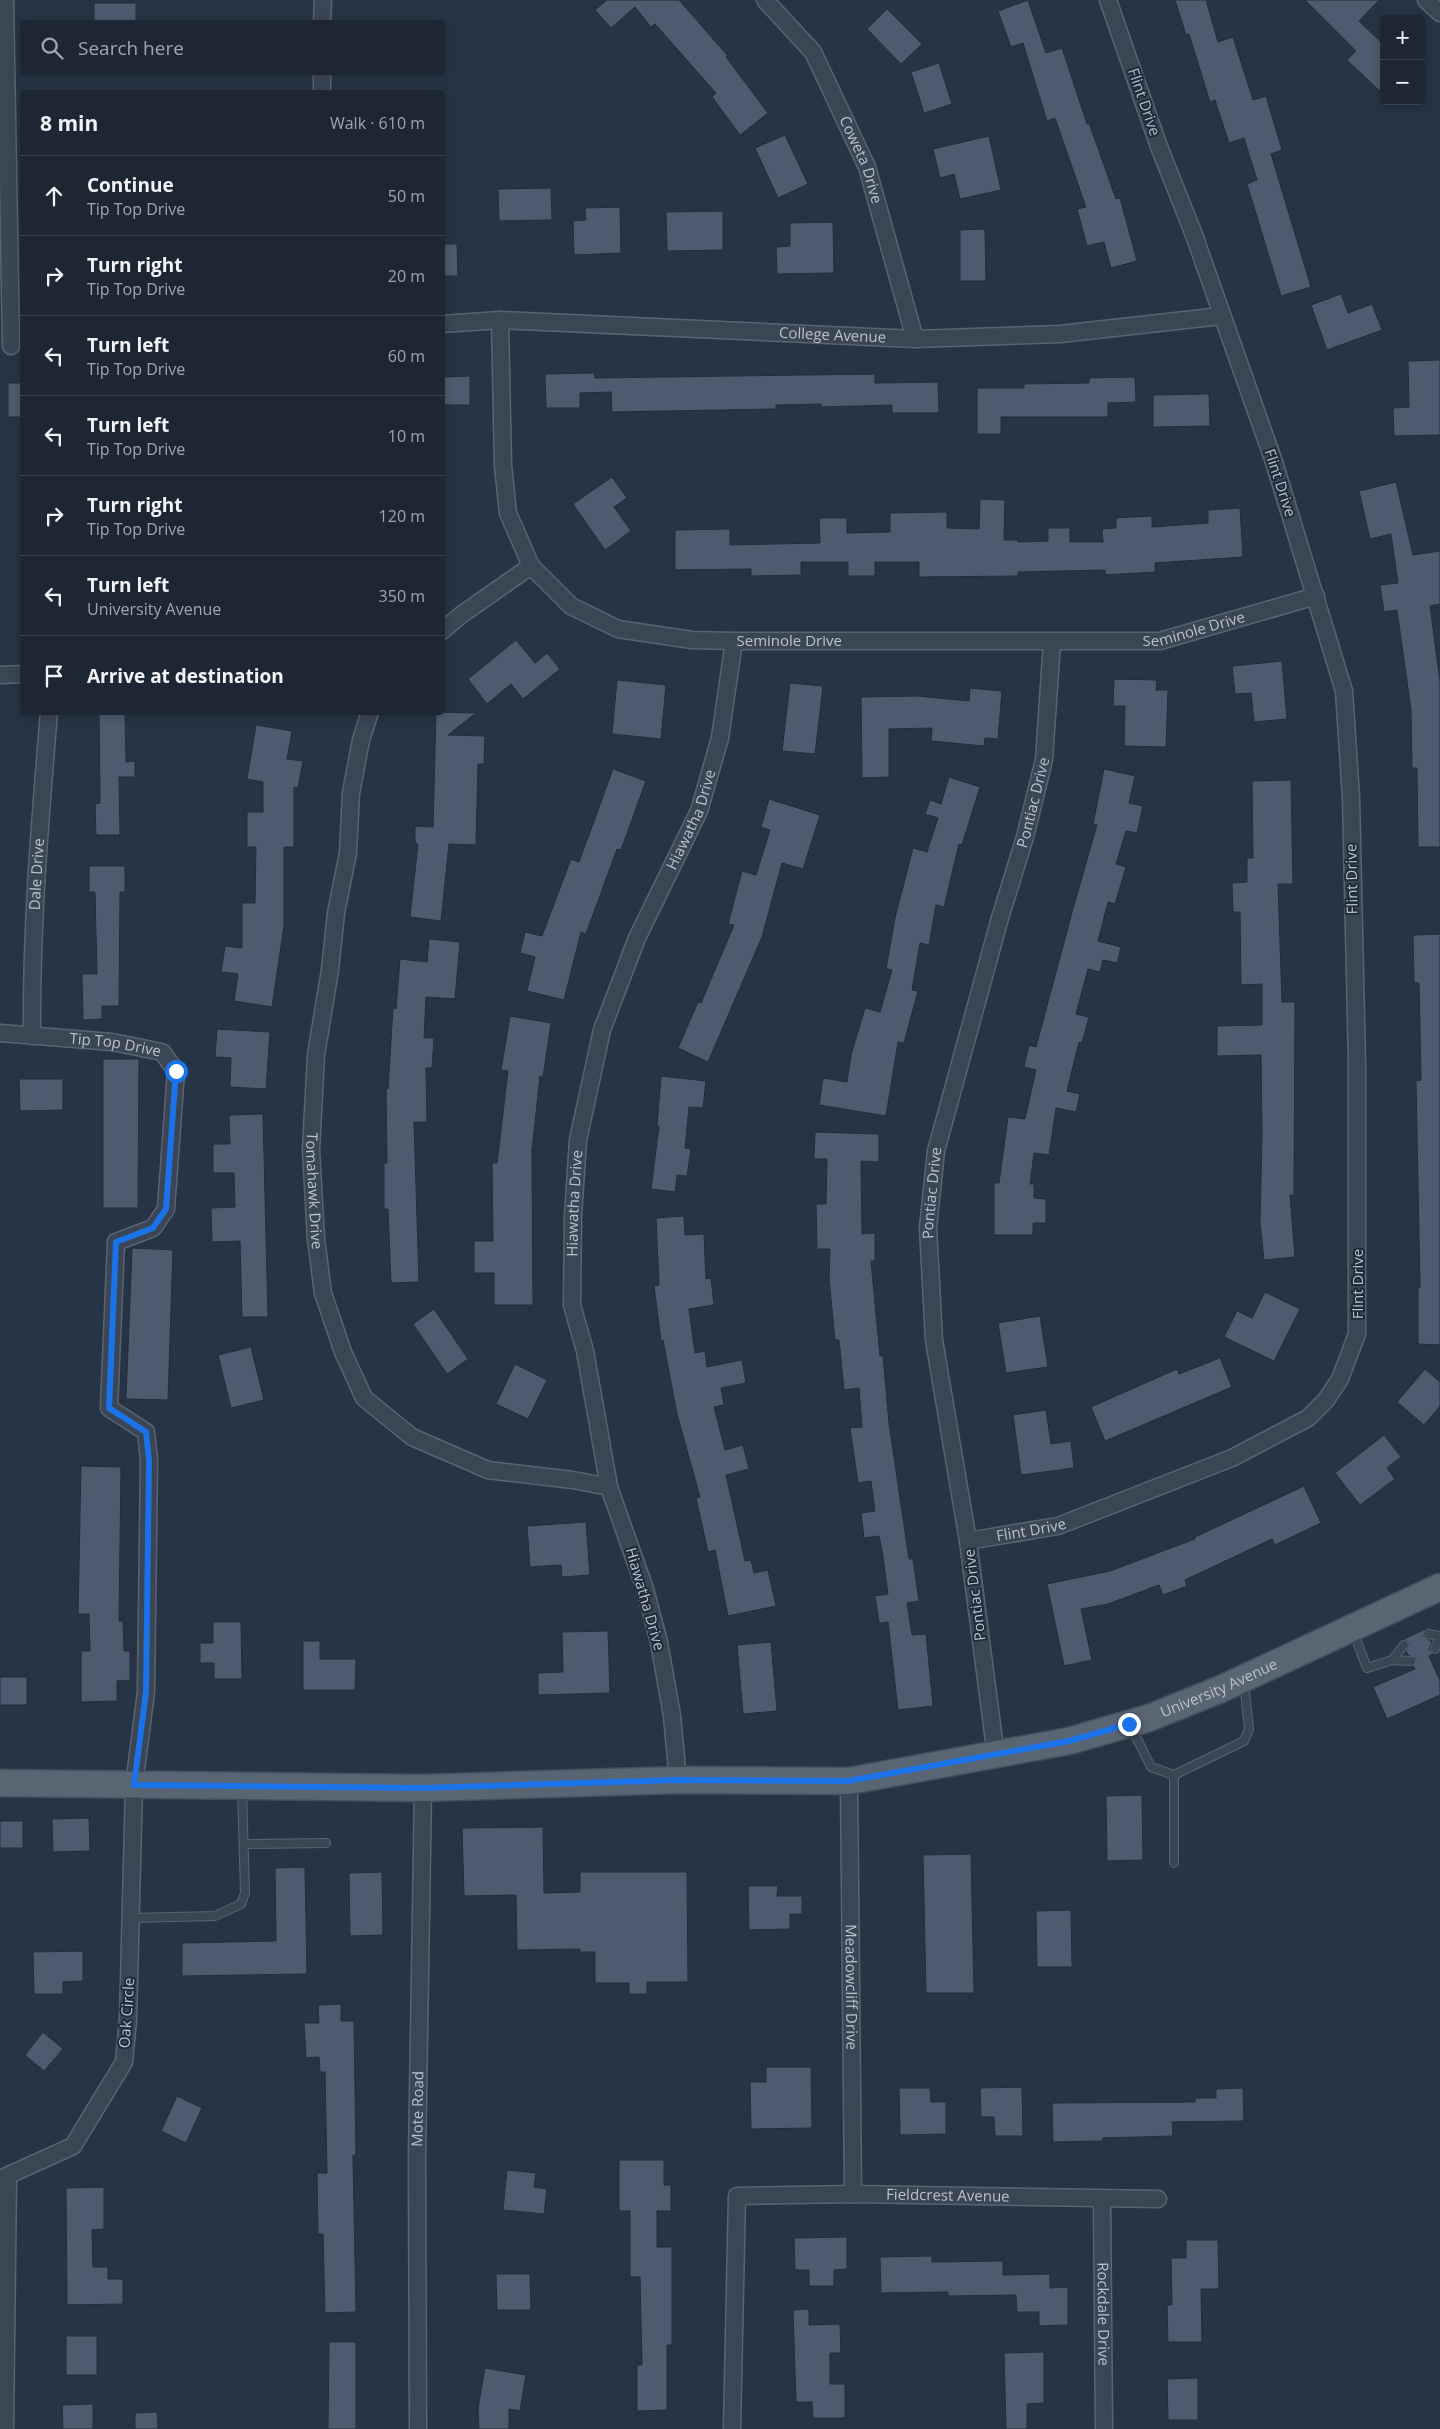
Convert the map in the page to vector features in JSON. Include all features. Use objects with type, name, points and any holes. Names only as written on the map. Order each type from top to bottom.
[{"type":"main road","name":"University Avenue","points":[[0,1783],[423,1788],[678,1780],[848,1781],[996,1756],[1069,1741],[1150,1718],[1243,1679],[1440,1587]]},
{"type":"street","points":[[5,0],[2,41],[11,346]]},
{"type":"street","points":[[322,20],[323,0]]},
{"type":"street","name":"Coweta Drive","points":[[765,0],[813,52],[867,167],[915,339]]},
{"type":"street","name":"Flint Drive","points":[[968,1541],[1058,1526],[1232,1458],[1308,1418],[1326,1400],[1340,1379],[1358,1334],[1357,1064],[1351,797],[1344,691],[1274,462],[1108,0]]},
{"type":"street","points":[[1426,0],[1440,13]]},
{"type":"street","points":[[322,75],[322,90]]},
{"type":"street","name":"College Avenue","points":[[445,324],[500,320],[915,339],[1060,334],[1221,316]]},
{"type":"street","name":"Seminole Drive","points":[[500,320],[503,466],[508,513],[531,566],[571,606],[618,629],[692,640],[734,641],[870,639],[1052,642],[1160,641],[1316,596]]},
{"type":"street","points":[[445,628],[531,566]]},
{"type":"street","name":"Hiawatha Drive","points":[[678,1780],[672,1716],[660,1642],[646,1589],[610,1487],[585,1351],[572,1306],[578,1140],[606,1021],[637,938],[699,811],[720,738],[734,641]]},
{"type":"street","name":"Pontiac Drive","points":[[996,1756],[968,1541],[934,1340],[929,1218],[936,1151],[1000,918],[1025,837],[1044,760],[1052,642]]},
{"type":"street","points":[[0,674],[20,674]]},
{"type":"street","name":"Dale Drive","points":[[32,1036],[31,965],[35,878],[49,715]]},
{"type":"street","name":"Tomahawk Drive","points":[[369,715],[361,740],[351,793],[348,853],[336,912],[330,970],[316,1054],[310,1150],[316,1239],[323,1293],[343,1352],[364,1398],[412,1437],[488,1470],[573,1480],[610,1487]]},
{"type":"street","name":"Tip Top Drive","points":[[0,1033],[112,1042],[162,1052],[176,1071],[166,1209],[153,1228],[116,1242],[109,1408],[146,1432],[149,1460],[146,1692],[134,1785]]},
{"type":"street","name":"Meadowcliff Drive","points":[[848,1781],[853,2194]]},
{"type":"street","name":"Oak Circle","points":[[4,2177],[73,2146],[124,2062],[128,2020],[134,1785]]},
{"type":"street","name":"Mote Road","points":[[418,2429],[417,2159],[423,1788]]},
{"type":"street","points":[[4,2177],[5,2429]]},
{"type":"street","name":"Fieldcrest Avenue","points":[[732,2429],[737,2196],[853,2194],[1102,2200],[1158,2199]]},
{"type":"street","name":"Rockdale Drive","points":[[1102,2200],[1104,2429]]},
{"type":"lane","points":[[1352,1627],[1367,1668],[1392,1660],[1411,1660]]},
{"type":"lane","points":[[1428,1634],[1440,1636],[1435,1649]]},
{"type":"lane","points":[[1392,1660],[1404,1646]]},
{"type":"lane","points":[[1129,1724],[1151,1767],[1174,1775],[1244,1741],[1249,1729],[1243,1679]]},
{"type":"lane","points":[[1174,1775],[1174,1863]]},
{"type":"lane","points":[[131,1918],[215,1916],[241,1904],[244,1893],[242,1786]]},
{"type":"lane","points":[[244,1844],[326,1843]]},
{"type":"building","points":[[607,0],[679,0],[728,56],[726,57],[768,113],[740,135],[712,97],[716,93],[655,24],[651,27],[635,7],[611,28],[595,10]]},
{"type":"building","points":[[1028,0],[1046,53],[1062,48],[1087,124],[1089,123],[1116,199],[1120,198],[1137,261],[1111,268],[1104,242],[1087,246],[1077,209],[1086,207],[1055,118],[1047,121],[1023,43],[1011,47],[998,11]]},
{"type":"building","points":[[1175,0],[1206,0],[1218,42],[1233,37],[1253,100],[1266,96],[1282,150],[1271,154],[1311,287],[1281,296],[1247,184],[1257,180],[1244,138],[1229,143],[1215,100],[1210,102],[1189,34],[1186,35]]},
{"type":"building","points":[[1305,0],[1379,0],[1359,21],[1380,41],[1380,91],[1347,60],[1356,51]]},
{"type":"building","points":[[94,3],[136,3],[136,20],[94,20]]},
{"type":"building","points":[[887,9],[922,44],[901,64],[867,29]]},
{"type":"building","points":[[939,63],[952,104],[924,113],[911,72]]},
{"type":"building","points":[[785,135],[808,184],[778,198],[755,148]]},
{"type":"building","points":[[989,136],[1001,190],[960,199],[954,174],[940,178],[933,149]]},
{"type":"building","points":[[551,188],[552,220],[499,221],[498,189]]},
{"type":"building","points":[[620,207],[621,253],[574,255],[573,221],[586,220],[585,208]]},
{"type":"building","points":[[723,211],[723,250],[667,251],[666,212]]},
{"type":"building","points":[[833,222],[834,273],[777,274],[776,247],[790,246],[790,223]]},
{"type":"building","points":[[985,229],[986,281],[960,281],[960,230]]},
{"type":"building","points":[[445,244],[457,244],[458,276],[445,276]]},
{"type":"building","points":[[1341,294],[1348,313],[1372,304],[1382,330],[1327,350],[1311,305]]},
{"type":"building","points":[[1440,360],[1440,435],[1394,436],[1393,408],[1409,407],[1408,361]]},
{"type":"building","points":[[594,373],[595,378],[875,374],[875,383],[938,382],[939,413],[892,413],[892,405],[821,407],[821,404],[776,405],[776,409],[612,412],[611,392],[580,393],[580,408],[546,408],[545,374]]},
{"type":"building","points":[[470,376],[470,405],[445,405],[445,377]]},
{"type":"building","points":[[1135,377],[1136,402],[1108,403],[1108,417],[1001,417],[1001,434],[977,434],[977,388],[1024,388],[1024,384],[1089,383],[1089,378]]},
{"type":"building","points":[[8,383],[20,383],[20,417],[8,417]]},
{"type":"building","points":[[1209,394],[1210,426],[1153,427],[1153,395]]},
{"type":"building","points":[[612,477],[627,498],[614,507],[631,531],[605,550],[573,504]]},
{"type":"building","points":[[1396,482],[1413,555],[1440,551],[1440,604],[1430,606],[1440,681],[1440,847],[1418,847],[1417,768],[1412,768],[1411,710],[1397,610],[1384,612],[1380,585],[1398,583],[1391,534],[1370,539],[1359,491]]},
{"type":"building","points":[[980,499],[1005,500],[1004,540],[1018,540],[1018,542],[1048,541],[1048,528],[1070,528],[1070,542],[1103,542],[1102,529],[1116,528],[1116,518],[1152,516],[1152,527],[1208,523],[1208,510],[1240,508],[1243,557],[1155,563],[1155,572],[1105,575],[1105,570],[1018,572],[1018,576],[919,577],[919,562],[875,562],[875,576],[848,576],[848,562],[801,562],[801,575],[751,576],[751,569],[675,570],[675,530],[730,529],[730,545],[820,543],[819,518],[847,518],[847,533],[890,532],[890,513],[947,512],[947,528],[979,529]]},
{"type":"building","points":[[516,640],[535,663],[547,653],[560,669],[523,699],[511,684],[487,704],[468,679]]},
{"type":"building","points":[[1282,661],[1287,719],[1254,722],[1251,693],[1235,694],[1232,666]]},
{"type":"building","points":[[1114,679],[1157,680],[1156,690],[1168,690],[1166,747],[1124,746],[1125,706],[1113,706]]},
{"type":"building","points":[[617,680],[666,685],[661,739],[612,734]]},
{"type":"building","points":[[790,683],[823,686],[815,754],[782,751]]},
{"type":"building","points":[[970,688],[1002,691],[998,739],[985,738],[984,746],[931,741],[932,728],[889,729],[889,777],[862,778],[861,697],[917,696],[969,701]]},
{"type":"building","points":[[445,712],[476,713],[448,735],[485,736],[484,764],[478,764],[476,845],[449,844],[441,921],[410,917],[418,844],[415,843],[415,826],[433,827],[436,715],[445,715]]},
{"type":"building","points":[[99,715],[125,715],[126,762],[135,761],[135,777],[119,777],[120,835],[96,835],[95,804],[100,803]]},
{"type":"building","points":[[256,725],[292,731],[287,759],[303,761],[298,788],[294,787],[294,847],[284,847],[284,926],[272,1007],[234,1001],[238,974],[221,972],[225,946],[242,948],[242,903],[255,903],[256,847],[247,847],[247,812],[263,812],[263,782],[247,779]]},
{"type":"building","points":[[613,769],[646,781],[621,850],[617,849],[586,934],[581,932],[564,1000],[527,991],[535,957],[520,953],[525,932],[542,936],[571,859],[579,862]]},
{"type":"building","points":[[1104,769],[1135,776],[1129,803],[1143,806],[1137,833],[1126,831],[1116,864],[1126,867],[1115,904],[1108,902],[1098,941],[1121,947],[1117,963],[1103,960],[1100,972],[1088,969],[1076,1014],[1089,1017],[1082,1043],[1079,1042],[1067,1091],[1080,1094],[1076,1112],[1056,1108],[1049,1155],[1034,1153],[1030,1184],[1034,1184],[1034,1198],[1046,1199],[1046,1223],[1033,1223],[1033,1235],[994,1235],[994,1183],[999,1183],[1008,1117],[1025,1119],[1036,1070],[1024,1067],[1029,1045],[1036,1047],[1097,825],[1093,824]]},
{"type":"building","points":[[949,777],[980,787],[962,845],[959,844],[944,907],[936,905],[929,945],[920,943],[912,990],[918,991],[904,1043],[898,1042],[886,1116],[819,1105],[823,1078],[847,1082],[851,1055],[865,1008],[880,1012],[892,970],[886,969],[895,918],[913,848],[927,852],[938,818],[925,814],[930,800],[941,804]]},
{"type":"building","points":[[1291,780],[1293,884],[1278,884],[1282,1002],[1295,1002],[1294,1195],[1290,1195],[1295,1257],[1264,1260],[1260,1223],[1261,1055],[1217,1056],[1217,1026],[1262,1025],[1262,984],[1241,985],[1240,912],[1233,912],[1232,883],[1247,882],[1247,858],[1253,858],[1252,781]]},
{"type":"building","points":[[769,799],[820,815],[803,869],[782,863],[762,937],[708,1062],[678,1048],[698,1002],[701,1003],[734,925],[728,924],[742,871],[756,875],[770,830],[761,827]]},
{"type":"building","points":[[89,866],[125,866],[125,892],[120,892],[119,1006],[102,1006],[102,1019],[83,1020],[82,974],[97,974],[95,892],[89,892]]},
{"type":"building","points":[[1440,934],[1440,1345],[1418,1344],[1418,1288],[1420,1288],[1416,1081],[1421,1080],[1419,983],[1414,983],[1413,935]]},
{"type":"building","points":[[429,939],[460,942],[455,999],[426,997],[424,1038],[434,1038],[432,1068],[426,1068],[427,1122],[414,1122],[419,1282],[391,1283],[388,1209],[384,1209],[384,1163],[387,1163],[386,1089],[388,1089],[393,1008],[396,1009],[400,959],[427,962]]},
{"type":"building","points":[[510,1016],[551,1023],[543,1077],[540,1076],[532,1150],[533,1305],[494,1305],[494,1273],[474,1273],[474,1241],[493,1241],[492,1163],[497,1163],[508,1071],[501,1070]]},
{"type":"building","points":[[217,1029],[270,1032],[266,1089],[230,1087],[231,1058],[215,1057]]},
{"type":"building","points":[[103,1059],[139,1059],[138,1208],[103,1208]]},
{"type":"building","points":[[661,1076],[706,1081],[703,1108],[689,1107],[685,1148],[691,1149],[687,1176],[677,1175],[675,1192],[651,1189],[659,1126],[657,1126]]},
{"type":"building","points":[[19,1079],[63,1079],[63,1110],[20,1111]]},
{"type":"building","points":[[263,1114],[268,1317],[242,1317],[240,1241],[212,1242],[211,1208],[235,1207],[234,1173],[213,1173],[213,1144],[230,1144],[229,1115]]},
{"type":"building","points":[[815,1132],[879,1134],[879,1162],[861,1161],[862,1234],[875,1233],[875,1261],[871,1261],[880,1356],[883,1356],[889,1423],[909,1559],[913,1559],[919,1601],[907,1603],[912,1635],[926,1634],[933,1706],[898,1710],[888,1622],[879,1623],[875,1596],[888,1594],[882,1550],[879,1536],[864,1538],[861,1513],[875,1511],[871,1481],[858,1483],[850,1428],[862,1427],[859,1388],[844,1390],[839,1340],[835,1340],[829,1279],[830,1249],[817,1249],[816,1204],[826,1204],[827,1159],[814,1159]]},
{"type":"building","points":[[684,1216],[685,1235],[704,1234],[706,1279],[711,1278],[714,1305],[689,1309],[695,1353],[705,1351],[707,1367],[742,1360],[746,1383],[721,1388],[724,1405],[714,1407],[725,1450],[743,1445],[749,1469],[726,1475],[745,1561],[751,1560],[754,1573],[768,1570],[776,1606],[728,1616],[715,1550],[708,1552],[696,1498],[700,1497],[677,1414],[663,1340],[661,1341],[654,1286],[659,1285],[656,1218]]},
{"type":"building","points":[[132,1248],[173,1250],[168,1400],[126,1399]]},
{"type":"building","points":[[1265,1292],[1300,1309],[1274,1361],[1224,1337],[1237,1311],[1252,1318]]},
{"type":"building","points":[[434,1309],[468,1359],[447,1374],[413,1324]]},
{"type":"building","points":[[1040,1316],[1048,1367],[1006,1373],[998,1323]]},
{"type":"building","points":[[251,1347],[264,1400],[231,1408],[218,1355]]},
{"type":"building","points":[[1220,1358],[1232,1387],[1105,1441],[1091,1407],[1177,1369],[1179,1374]]},
{"type":"building","points":[[515,1364],[547,1380],[528,1419],[496,1404]]},
{"type":"building","points":[[1425,1369],[1440,1382],[1440,1406],[1424,1425],[1397,1402]]},
{"type":"building","points":[[1046,1410],[1051,1444],[1071,1441],[1074,1468],[1021,1475],[1013,1415]]},
{"type":"building","points":[[1384,1435],[1401,1457],[1387,1468],[1395,1479],[1360,1505],[1335,1473]]},
{"type":"building","points":[[81,1466],[121,1467],[119,1621],[123,1621],[124,1651],[130,1651],[130,1680],[117,1681],[117,1701],[81,1702],[81,1651],[90,1651],[89,1614],[78,1614]]},
{"type":"building","points":[[1304,1486],[1321,1523],[1275,1545],[1272,1539],[1185,1580],[1187,1586],[1163,1595],[1159,1585],[1108,1604],[1081,1609],[1092,1660],[1064,1666],[1047,1584],[1110,1571],[1195,1539],[1195,1537]]},
{"type":"building","points":[[586,1522],[590,1575],[562,1577],[561,1565],[530,1567],[527,1526]]},
{"type":"building","points":[[213,1622],[241,1622],[242,1679],[214,1679],[214,1663],[200,1663],[200,1643],[213,1643]]},
{"type":"building","points":[[1425,1629],[1423,1636],[1432,1642],[1429,1649],[1433,1654],[1429,1656],[1440,1681],[1440,1695],[1387,1719],[1373,1687],[1415,1669],[1413,1666],[1416,1659],[1408,1655],[1406,1651],[1409,1643],[1404,1639]]},
{"type":"building","points":[[608,1631],[610,1693],[538,1695],[538,1673],[563,1672],[562,1632]]},
{"type":"building","points":[[303,1641],[320,1641],[320,1659],[356,1659],[355,1690],[303,1690]]},
{"type":"building","points":[[771,1642],[777,1711],[743,1714],[737,1645]]},
{"type":"building","points":[[0,1677],[27,1677],[27,1705],[0,1705]]},
{"type":"building","points":[[1142,1795],[1143,1860],[1107,1861],[1106,1796]]},
{"type":"building","points":[[89,1818],[90,1851],[53,1852],[52,1819]]},
{"type":"building","points":[[0,1821],[23,1821],[23,1848],[0,1848]]},
{"type":"building","points":[[543,1827],[544,1893],[580,1892],[580,1872],[687,1872],[688,1982],[647,1982],[647,1994],[629,1994],[629,1983],[595,1983],[595,1952],[580,1952],[580,1949],[517,1950],[516,1895],[464,1896],[462,1828]]},
{"type":"building","points":[[971,1854],[974,1993],[926,1993],[923,1855]]},
{"type":"building","points":[[305,1867],[307,1974],[182,1976],[182,1943],[276,1941],[275,1868]]},
{"type":"building","points":[[382,1872],[383,1935],[350,1936],[349,1873]]},
{"type":"building","points":[[748,1886],[778,1886],[777,1896],[802,1896],[802,1914],[790,1914],[790,1929],[749,1930]]},
{"type":"building","points":[[1071,1910],[1072,1967],[1037,1967],[1036,1911]]},
{"type":"building","points":[[83,1951],[83,1981],[63,1982],[63,1994],[34,1994],[33,1952]]},
{"type":"building","points":[[341,2004],[341,2021],[354,2021],[356,2155],[353,2155],[356,2312],[325,2313],[323,2234],[318,2234],[317,2173],[327,2173],[325,2072],[320,2072],[319,2057],[306,2058],[304,2023],[319,2023],[318,2005]]},
{"type":"building","points":[[43,2032],[63,2049],[44,2071],[25,2055]]},
{"type":"building","points":[[766,2067],[811,2067],[812,2128],[751,2129],[750,2082],[766,2082]]},
{"type":"building","points":[[1022,2087],[1023,2136],[995,2136],[994,2117],[981,2117],[980,2088]]},
{"type":"building","points":[[899,2088],[930,2088],[931,2102],[946,2102],[946,2134],[900,2135]]},
{"type":"building","points":[[1243,2088],[1244,2121],[1172,2122],[1173,2136],[1053,2142],[1052,2103],[1195,2102],[1195,2098],[1216,2098],[1216,2089]]},
{"type":"building","points":[[177,2096],[202,2108],[186,2143],[161,2131]]},
{"type":"building","points":[[619,2160],[664,2160],[664,2185],[671,2185],[671,2211],[657,2211],[657,2247],[672,2247],[672,2345],[667,2345],[667,2410],[637,2411],[637,2365],[642,2365],[640,2277],[630,2277],[630,2211],[619,2211]]},
{"type":"building","points":[[507,2170],[536,2173],[534,2187],[547,2189],[544,2214],[503,2210]]},
{"type":"building","points":[[104,2187],[104,2229],[92,2230],[93,2267],[108,2267],[108,2279],[123,2279],[123,2304],[67,2305],[66,2188]]},
{"type":"building","points":[[847,2237],[847,2269],[834,2270],[834,2286],[809,2286],[809,2270],[795,2270],[794,2238]]},
{"type":"building","points":[[1186,2240],[1218,2240],[1219,2289],[1201,2289],[1202,2342],[1168,2342],[1167,2305],[1172,2305],[1171,2258],[1186,2258]]},
{"type":"building","points":[[932,2256],[932,2262],[1003,2261],[1003,2275],[1050,2274],[1050,2288],[1068,2287],[1068,2325],[1039,2326],[1039,2312],[1017,2312],[1016,2295],[948,2296],[948,2292],[881,2293],[880,2257]]},
{"type":"building","points":[[496,2274],[530,2274],[531,2310],[497,2310]]},
{"type":"building","points":[[809,2309],[809,2325],[840,2324],[841,2353],[830,2353],[830,2384],[845,2384],[845,2418],[813,2418],[812,2402],[796,2402],[793,2310]]},
{"type":"building","points":[[66,2336],[97,2336],[97,2375],[66,2375]]},
{"type":"building","points":[[329,2342],[356,2342],[356,2429],[328,2429]]},
{"type":"building","points":[[1044,2352],[1044,2403],[1027,2404],[1027,2429],[1006,2429],[1004,2353]]},
{"type":"building","points":[[485,2368],[526,2375],[520,2411],[509,2409],[509,2429],[479,2429],[478,2408]]},
{"type":"building","points":[[1198,2378],[1198,2420],[1168,2420],[1167,2379]]},
{"type":"building","points":[[93,2404],[93,2429],[63,2429],[62,2405]]},
{"type":"building","points":[[157,2412],[158,2429],[135,2429],[135,2413]]},
{"type":"route","points":[[176,1071],[166,1209],[153,1228],[116,1242],[109,1408],[146,1432],[149,1460],[146,1692],[134,1785],[423,1788],[678,1780],[848,1781],[996,1756],[1069,1741],[1129,1724]]}]
